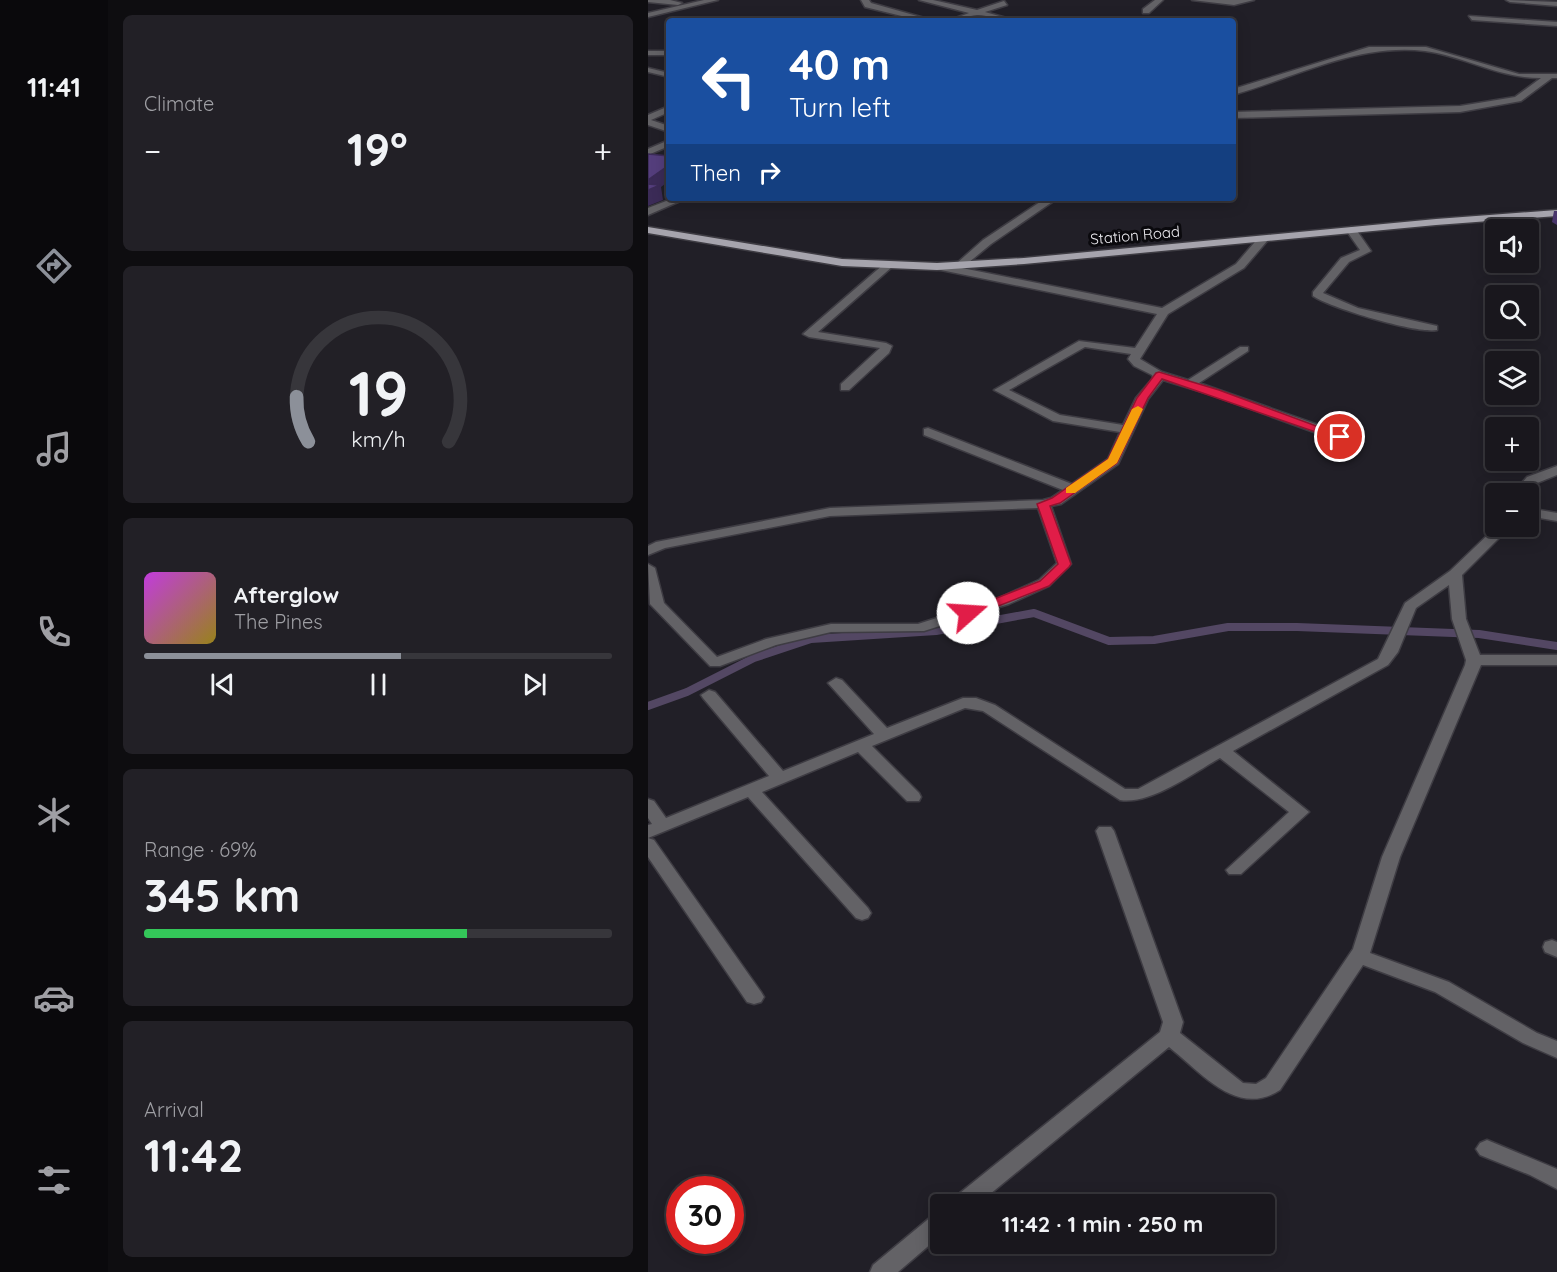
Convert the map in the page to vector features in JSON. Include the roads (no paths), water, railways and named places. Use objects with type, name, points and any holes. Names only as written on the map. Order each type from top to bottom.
[{"type":"main road","name":"Station Road","points":[[648,230],[696,236],[716,242],[841,263],[936,266],[1557,213]]},
{"type":"main road","name":"Station Road","points":[[648,238],[693,243],[716,242]]},
{"type":"street","points":[[648,0],[693,2],[714,0]]},
{"type":"street","points":[[865,0],[868,5],[919,18]]},
{"type":"street","points":[[923,0],[1002,18]]},
{"type":"street","points":[[911,16],[960,0]]},
{"type":"street","points":[[1146,11],[1159,0]]},
{"type":"street","points":[[1196,0],[1234,3],[1250,0]]},
{"type":"street","points":[[1510,0],[1557,4]]},
{"type":"street","points":[[648,15],[693,2]]},
{"type":"street","points":[[960,18],[1004,3]]},
{"type":"street","points":[[1472,18],[1557,24]]},
{"type":"street","points":[[1236,91],[1369,49],[1426,49],[1522,76],[1554,76]]},
{"type":"street","points":[[648,53],[666,53]]},
{"type":"street","points":[[648,70],[666,74]]},
{"type":"street","points":[[1236,115],[1460,109],[1518,99],[1554,76]]},
{"type":"street","points":[[648,118],[666,110]]},
{"type":"street","points":[[648,122],[666,128]]},
{"type":"street","points":[[648,152],[666,145]]},
{"type":"street","points":[[648,212],[675,201]]},
{"type":"street","points":[[961,265],[987,242],[1048,201]]},
{"type":"street","points":[[1351,230],[1366,251],[1345,260],[1317,294],[1324,299],[1351,308],[1433,328]]},
{"type":"street","points":[[1264,238],[1240,266],[1164,312],[1134,359],[1159,375],[1340,437]]},
{"type":"street","points":[[845,387],[885,351],[886,346],[809,334],[888,266]]},
{"type":"street","points":[[936,266],[1164,312]]},
{"type":"street","points":[[1128,430],[1057,418],[1003,394],[1000,390],[1083,342],[1139,352]]},
{"type":"street","points":[[1189,384],[1244,349]]},
{"type":"street","points":[[648,551],[661,545],[830,512],[1043,504],[1056,501],[1113,461],[1142,398],[1159,375]]},
{"type":"street","points":[[928,432],[1073,489]]},
{"type":"street","points":[[1529,483],[1557,470]]},
{"type":"street","points":[[648,568],[652,607],[715,663],[771,642],[831,628],[919,628],[968,613],[1034,588],[1044,583],[1064,564],[1043,504]]},
{"type":"street","points":[[1539,514],[1557,517]]},
{"type":"street","points":[[648,805],[655,829],[948,707],[963,703],[989,708],[1120,794],[1131,796],[1142,794],[1378,666],[1390,652],[1410,606],[1455,574],[1494,537]]},
{"type":"street","points":[[1169,1036],[1236,1089],[1250,1094],[1263,1091],[1273,1084],[1359,956],[1391,857],[1474,660],[1459,619],[1455,574]]},
{"type":"street","points":[[1474,660],[1557,660]]},
{"type":"street","points":[[836,683],[883,734]]},
{"type":"street","points":[[708,695],[779,777]]},
{"type":"street","points":[[860,744],[913,797]]},
{"type":"street","points":[[1222,751],[1300,812],[1235,870]]},
{"type":"street","points":[[750,789],[862,913]]},
{"type":"street","points":[[975,1194],[1169,1036],[1173,1022],[1105,831]]},
{"type":"street","points":[[648,844],[754,998]]},
{"type":"street","points":[[1359,956],[1443,987],[1524,1034],[1557,1050]]},
{"type":"street","points":[[1487,1149],[1538,1169],[1557,1180]]},
{"type":"street","points":[[881,1272],[930,1231]]},
{"type":"waterway","points":[[648,706],[687,692],[754,658],[811,639],[936,631],[1034,613],[1109,641],[1154,640],[1228,627],[1297,627],[1479,634],[1557,646]]}]
